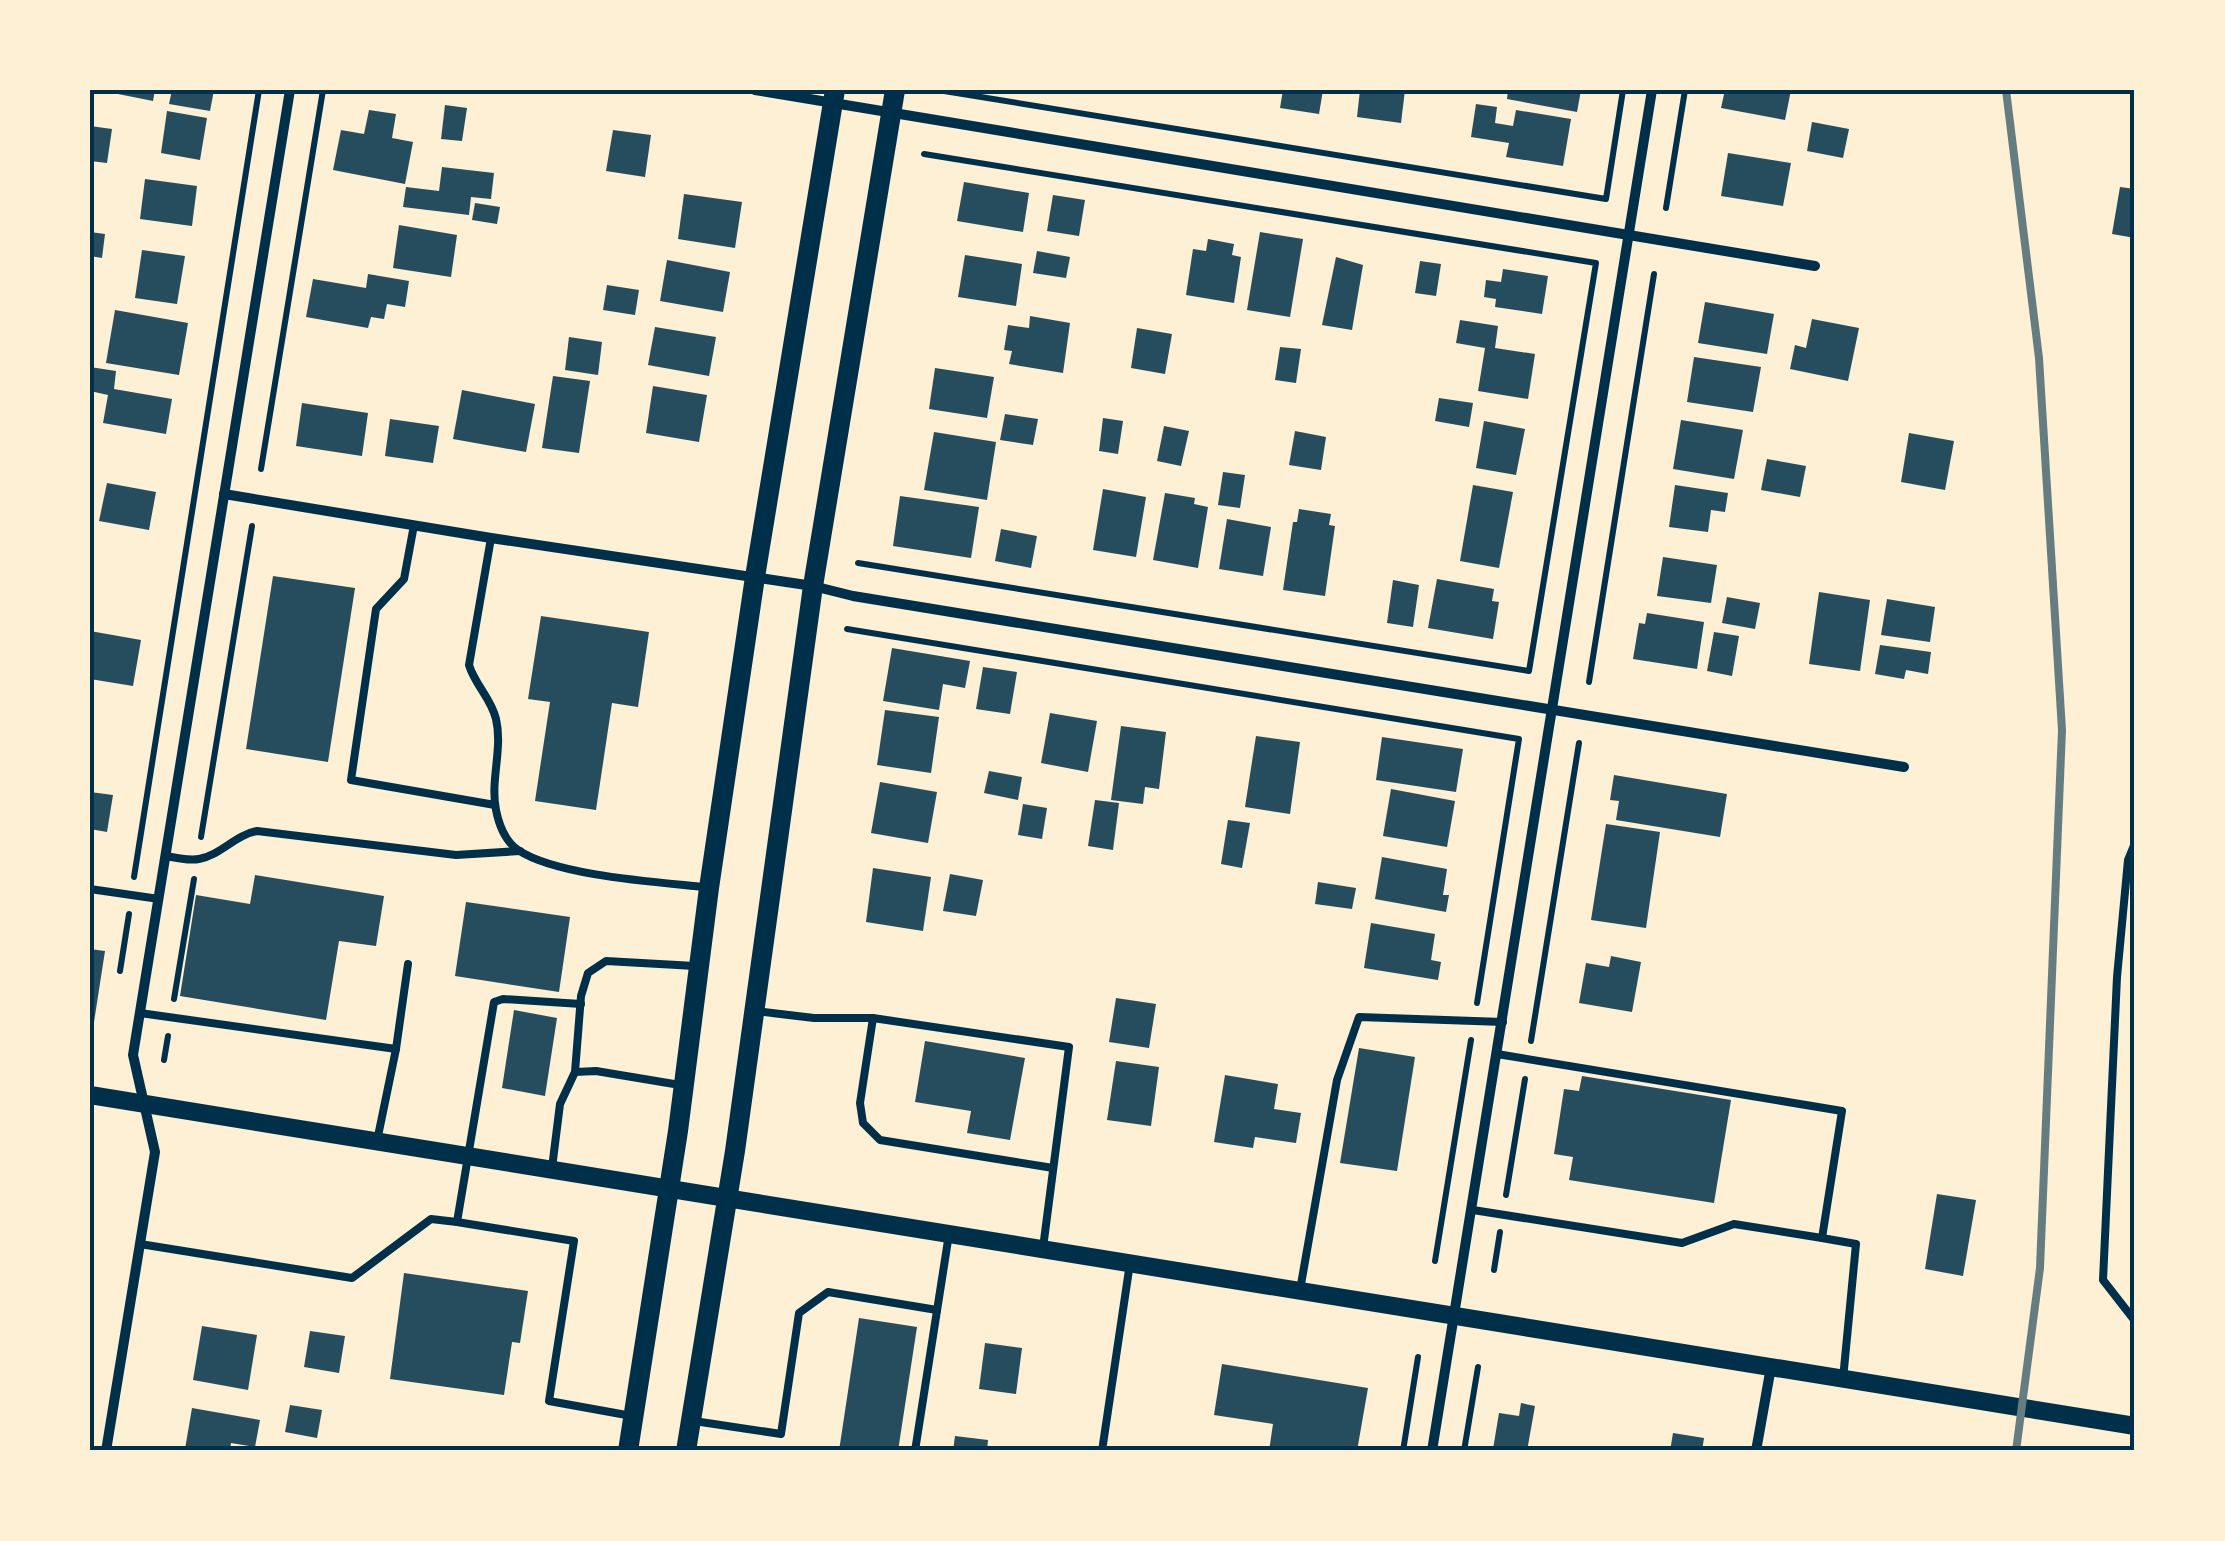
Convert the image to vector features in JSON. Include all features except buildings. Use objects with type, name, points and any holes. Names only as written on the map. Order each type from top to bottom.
[{"type":"main road","points":[[686,1451],[728,1199],[813,586],[895,90]]},
{"type":"main road","points":[[628,1451],[669,1190],[755,577],[834,96]]},
{"type":"street","points":[[106,1451],[155,1152],[133,1055],[290,90]]},
{"type":"street","points":[[755,90],[834,96],[892,115],[1816,266]]},
{"type":"street","points":[[1432,1451],[1652,90]]},
{"type":"street","points":[[224,494],[813,586],[853,596],[1904,768]]},
{"type":"street","points":[[90,1094],[2135,1426]]},
{"type":"street","points":[[1756,1451],[1770,1367]]},
{"type":"lane","points":[[414,525],[404,579],[376,609],[351,780],[495,805]]},
{"type":"lane","points":[[491,538],[469,665],[474,681],[492,706],[497,724],[495,805],[508,842],[520,852],[562,866],[709,888]]},
{"type":"lane","points":[[166,856],[197,860],[225,848],[244,833],[257,831],[456,856],[520,852]]},
{"type":"lane","points":[[2135,843],[2128,860],[2117,977],[2103,1280],[2135,1321]]},
{"type":"lane","points":[[90,889],[159,898]]},
{"type":"lane","points":[[552,1170],[560,1104],[575,1072],[588,973],[606,961],[700,966]]},
{"type":"lane","points":[[377,1141],[408,964]]},
{"type":"lane","points":[[457,1222],[494,1002],[503,999],[581,1004]]},
{"type":"lane","points":[[755,1011],[814,1018],[873,1018],[1069,1047],[1043,1248]]},
{"type":"lane","points":[[140,1013],[396,1049]]},
{"type":"lane","points":[[1300,1290],[1337,1080],[1359,1017],[1503,1022]]},
{"type":"lane","points":[[873,1018],[860,1104],[863,1123],[880,1140],[1054,1168]]},
{"type":"lane","points":[[1498,1054],[1842,1112],[1822,1238]]},
{"type":"lane","points":[[575,1072],[596,1071],[684,1086]]},
{"type":"lane","points":[[1473,1210],[1682,1243],[1734,1224],[1856,1244],[1843,1379]]},
{"type":"lane","points":[[140,1244],[352,1278],[431,1218],[574,1241],[549,1401],[634,1416]]},
{"type":"lane","points":[[915,1451],[949,1234]]},
{"type":"lane","points":[[1102,1451],[1130,1262]]},
{"type":"lane","points":[[691,1421],[781,1434],[800,1313],[828,1292],[937,1310]]},
{"type":"path","points":[[119,973],[258,90]]},
{"type":"path","points":[[260,470],[323,90]]},
{"type":"path","points":[[938,90],[1606,200],[1624,90]]},
{"type":"path","points":[[1666,208],[1685,90]]},
{"type":"path","points":[[858,563],[1529,671],[1593,282],[1596,263],[924,154]]},
{"type":"path","points":[[1589,682],[1654,274]]},
{"type":"path","points":[[164,1060],[252,526]]},
{"type":"path","points":[[846,629],[1519,740],[1435,1260]]},
{"type":"path","points":[[1494,1270],[1579,743]]},
{"type":"path","points":[[1403,1451],[1418,1357]]},
{"type":"path","points":[[1464,1451],[1478,1367]]},
{"type":"railway","points":[[2006,90],[2039,358],[2062,730],[2040,1268],[2016,1451]]}]
